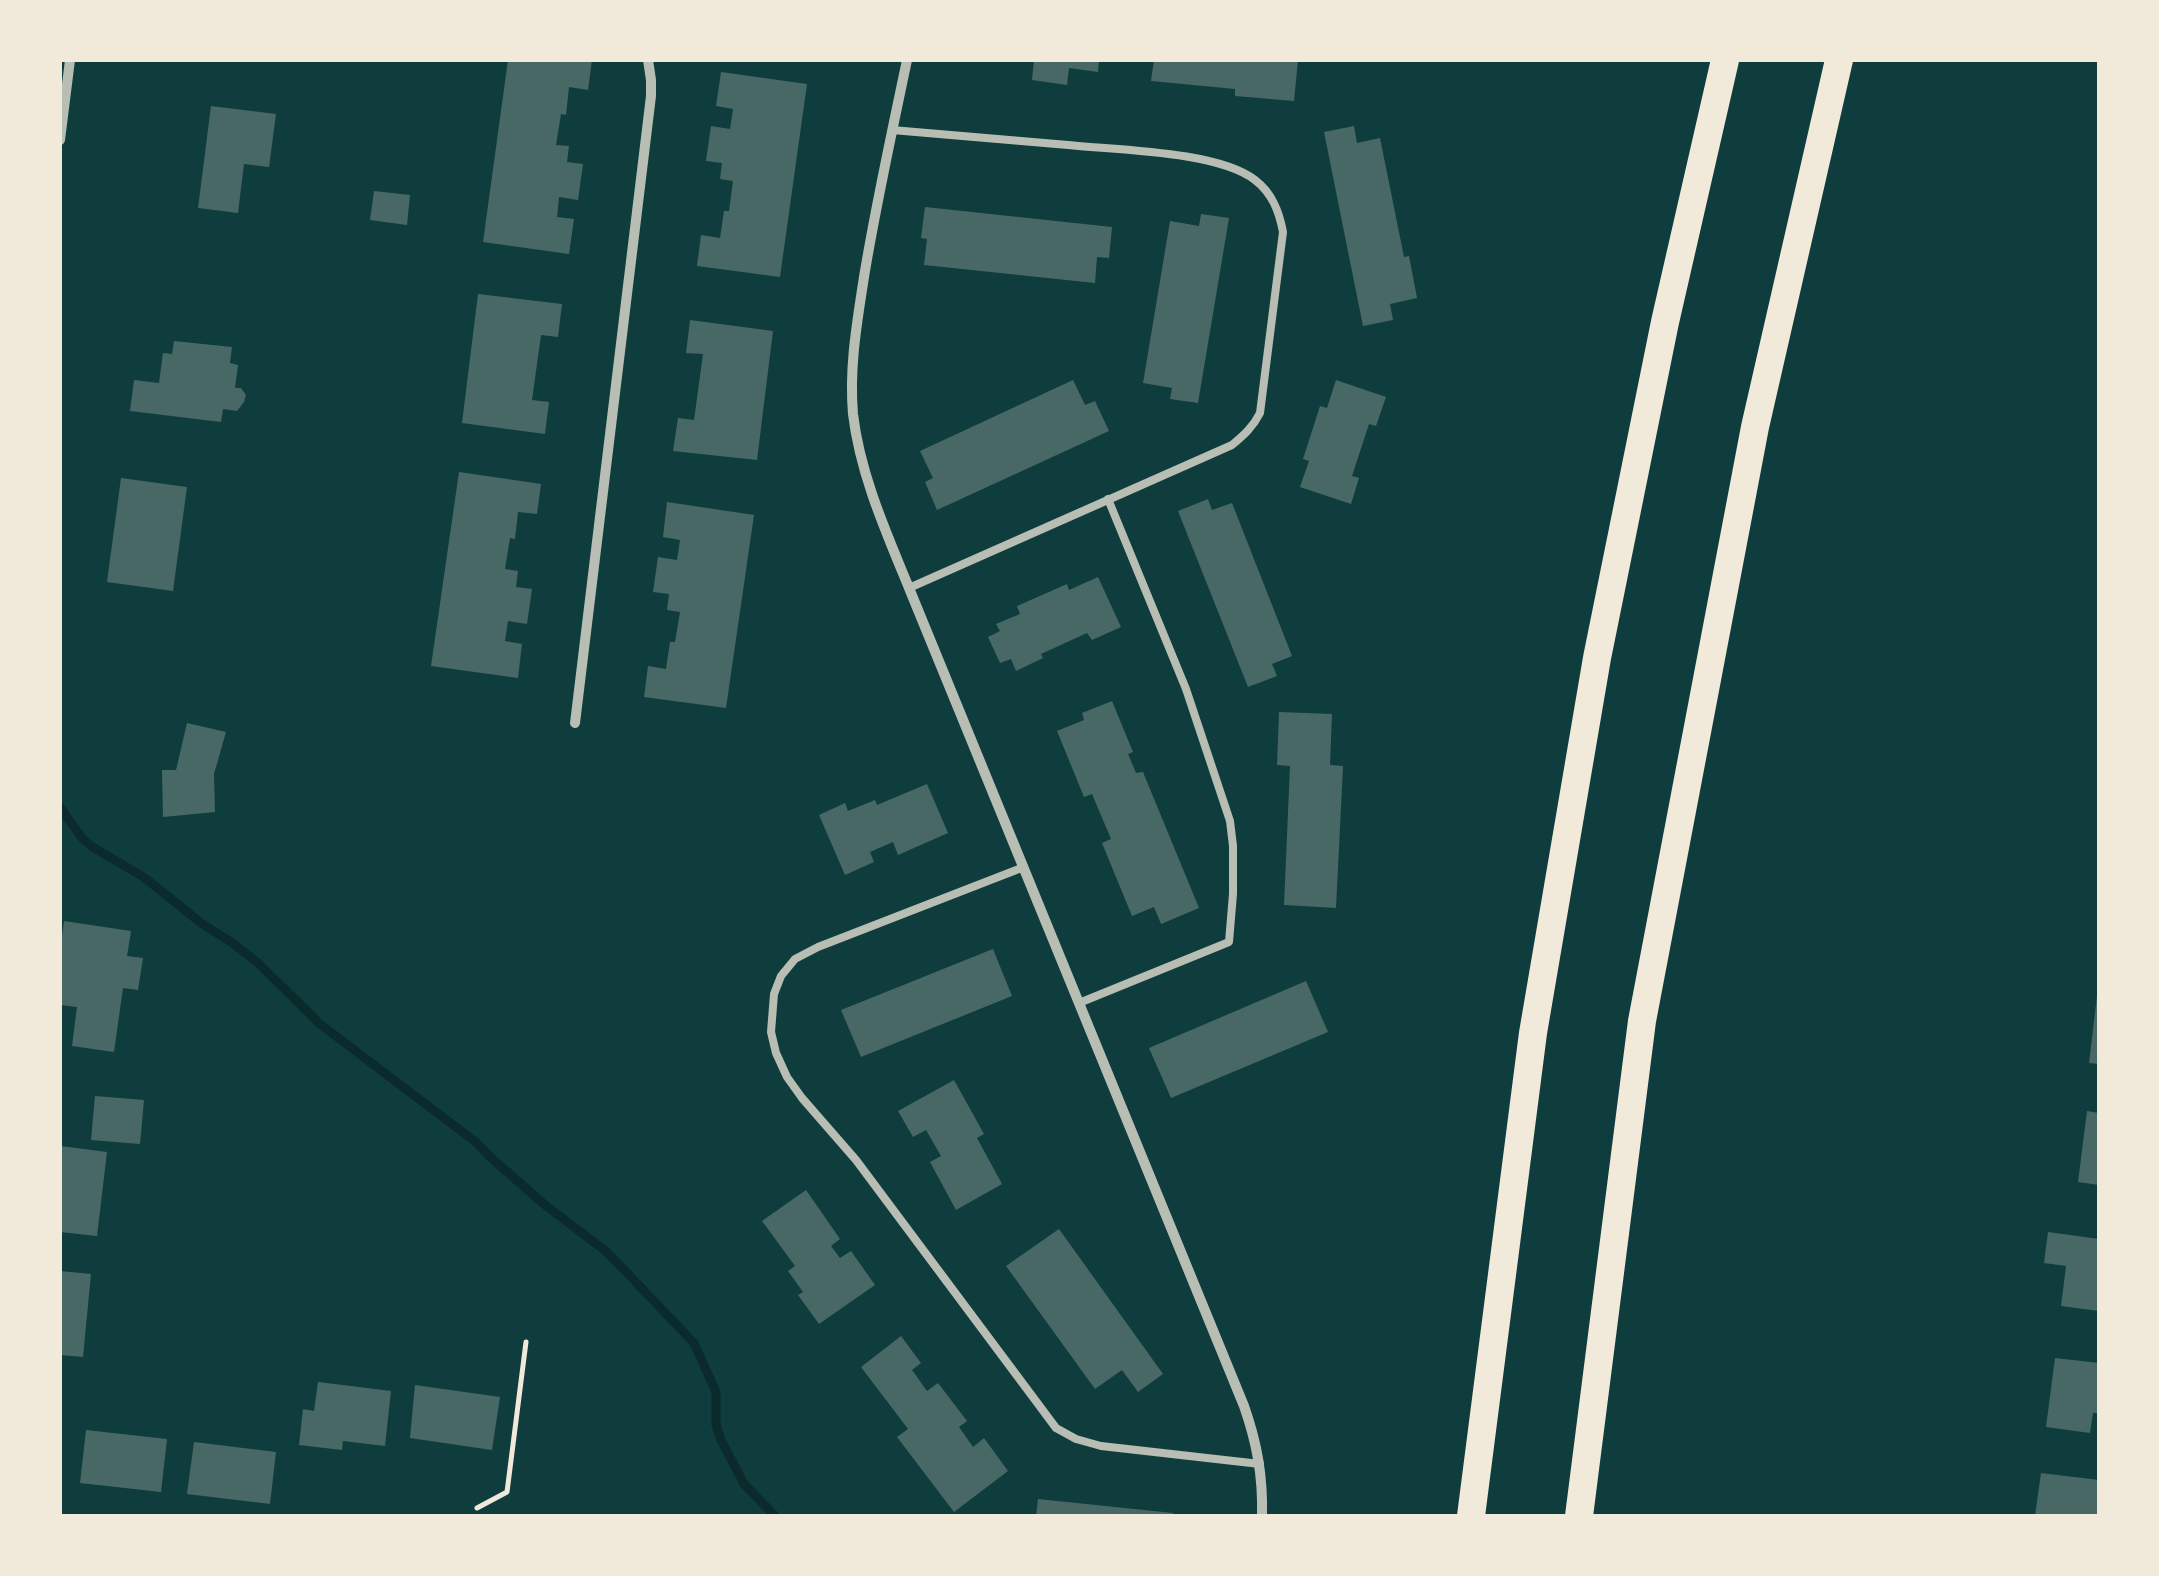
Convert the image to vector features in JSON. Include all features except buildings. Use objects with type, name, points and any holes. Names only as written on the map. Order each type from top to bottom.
[{"type":"highway","points":[[1472,1516],[1533,1032],[1597,658],[1665,322],[1725,60]]},
{"type":"highway","points":[[1579,1516],[1642,1021],[1754,427],[1839,60]]},
{"type":"street","points":[[60,140],[70,60]]},
{"type":"street","points":[[575,723],[651,96],[648,60]]},
{"type":"street","points":[[907,60],[872,228],[854,340],[851,380],[864,467],[908,588],[1244,1406],[1260,1464],[1262,1516]]},
{"type":"lane","points":[[892,130],[1212,162],[1254,178],[1270,195],[1284,232],[1264,392],[1253,426],[1232,445],[908,588]]},
{"type":"lane","points":[[1079,1003],[1229,942],[1233,894],[1230,822],[1186,689],[1108,500]]},
{"type":"lane","points":[[1024,867],[795,959],[781,976],[774,994],[770,1032],[776,1053],[802,1098],[856,1160],[1056,1428],[1076,1440],[1101,1446],[1260,1464]]},
{"type":"path","points":[[477,1508],[506,1492],[526,1342]]},
{"type":"waterway","points":[[60,807],[91,846],[145,878],[234,944],[320,1024],[477,1143],[545,1205],[607,1252],[694,1343],[716,1392],[716,1425],[721,1440],[744,1484],[775,1516]]}]
